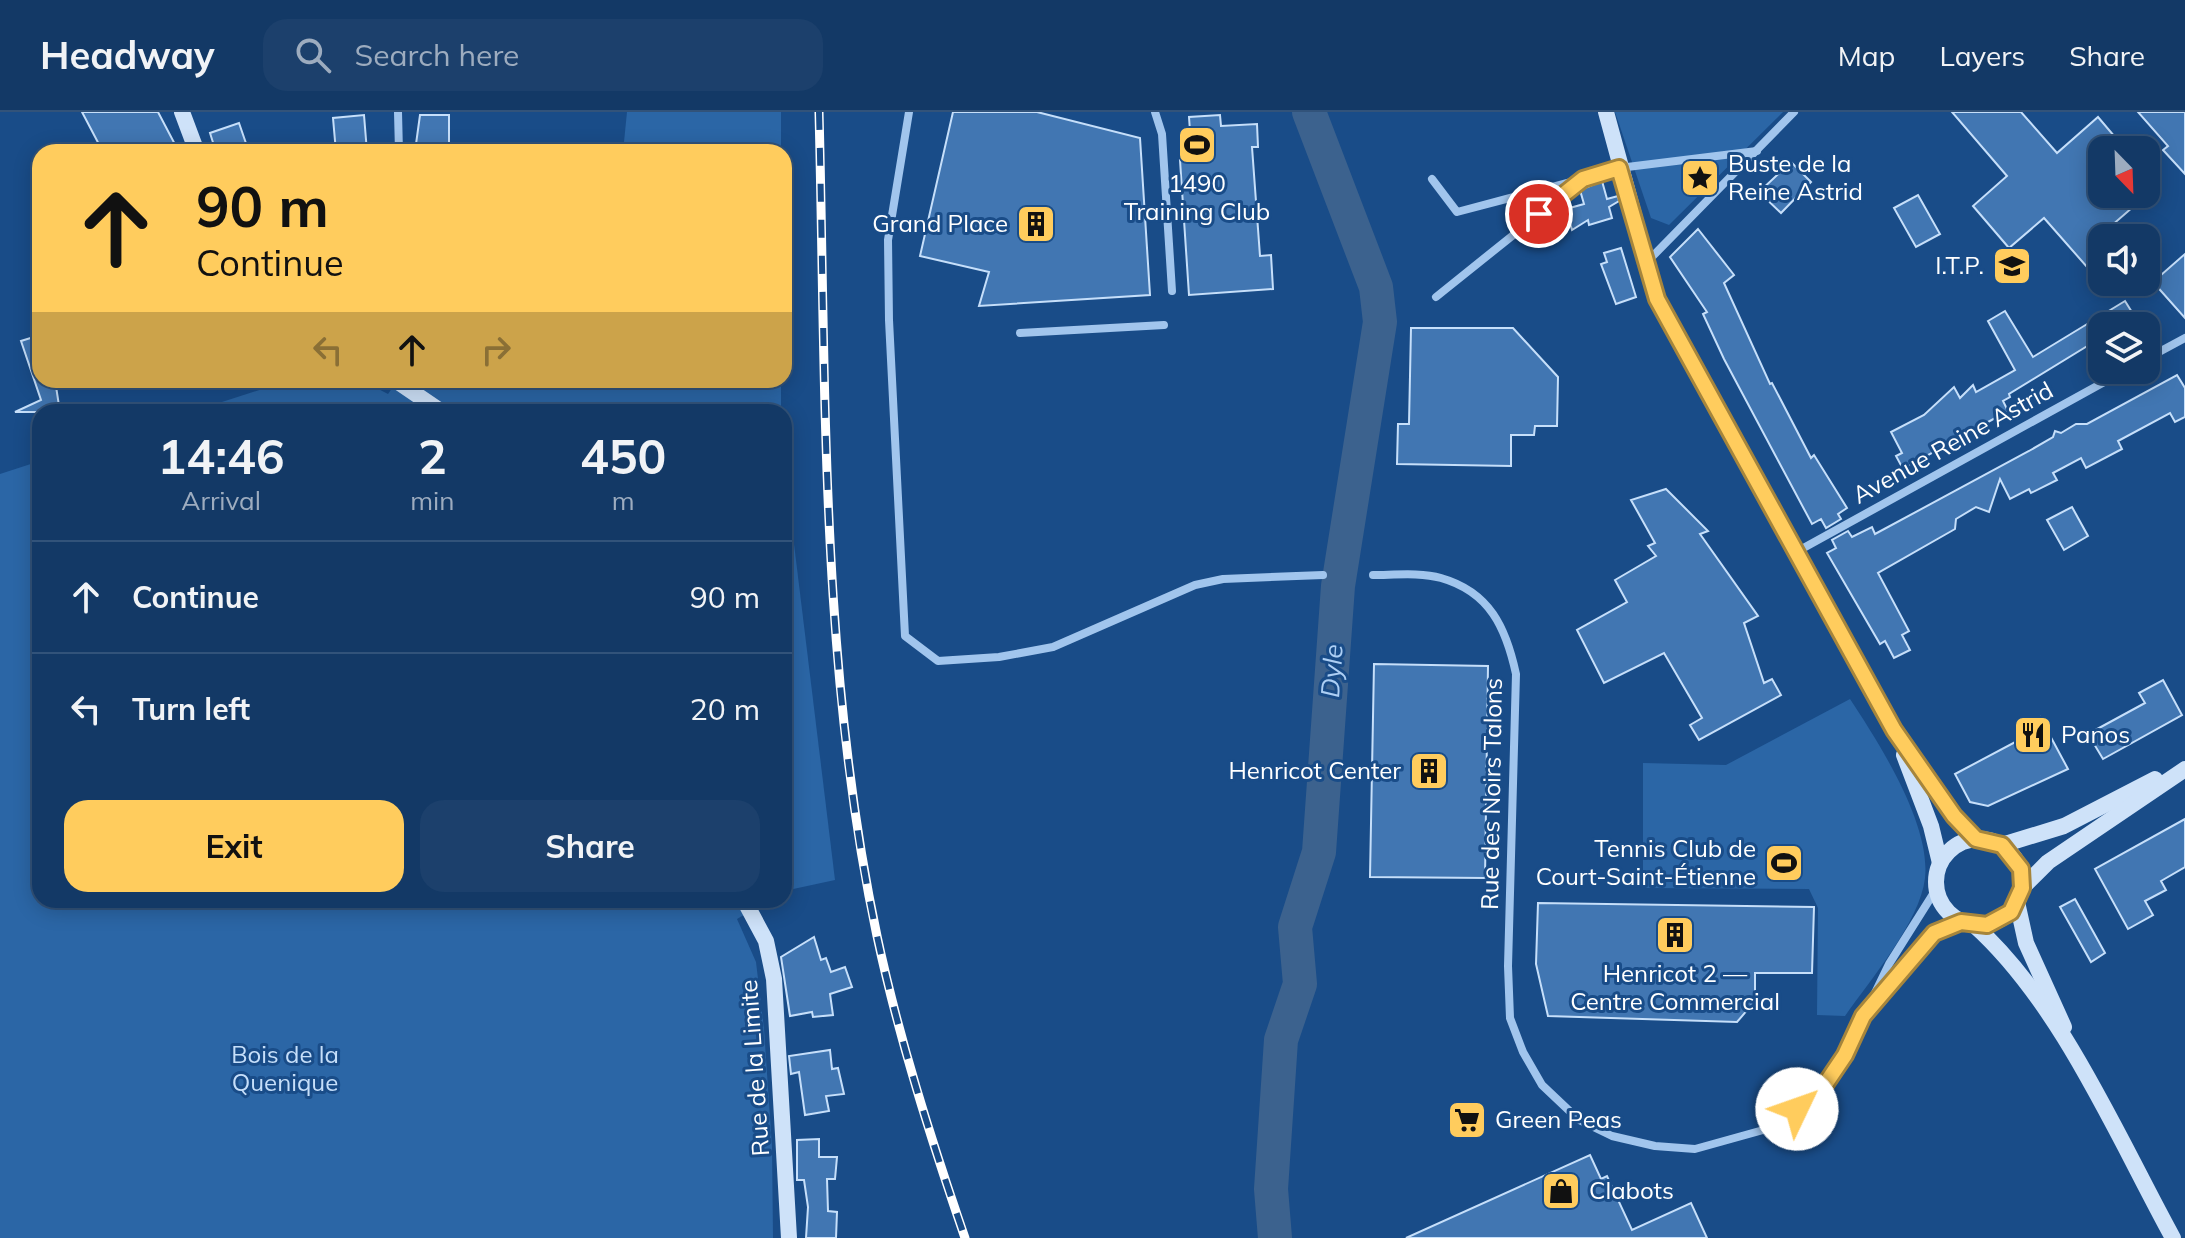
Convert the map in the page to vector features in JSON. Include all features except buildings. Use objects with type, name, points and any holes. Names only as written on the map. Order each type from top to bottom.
[{"type":"main road","points":[[182,112],[194,144]]},
{"type":"main road","points":[[1606,112],[1657,299],[1894,730],[1954,816],[1976,839],[2002,845],[2064,826],[2185,766]]},
{"type":"main road","points":[[407,388],[430,404]]},
{"type":"main road","points":[[1894,730],[1931,826],[1940,863]]},
{"type":"main road","points":[[1968,924],[2000,921],[2048,862],[2185,766]]},
{"type":"main road","points":[[2064,826],[2074,846]]},
{"type":"main road","points":[[1976,839],[1950,849],[1934,876],[1935,891],[1948,914],[1968,924],[2006,954],[2073,1052],[2173,1238]]},
{"type":"main road","points":[[2002,845],[2021,869],[2020,895],[2026,943],[2057,1008],[2073,1052]]},
{"type":"main road","name":"Rue de la Limite","points":[[748,908],[766,941],[774,979],[789,1238]]},
{"type":"street","points":[[398,112],[399,144]]},
{"type":"street","points":[[909,112],[888,240],[889,320],[905,636],[919,650],[938,661],[999,657],[1053,647],[1195,585],[1223,579],[1323,575]]},
{"type":"street","points":[[1155,112],[1162,134],[1172,291]]},
{"type":"street","points":[[1646,263],[1794,112]]},
{"type":"street","points":[[1432,179],[1457,212],[1619,168],[1757,151]]},
{"type":"street","points":[[1436,297],[1583,179]]},
{"type":"street","points":[[1020,333],[1164,325]]},
{"type":"street","points":[[2160,351],[2185,338]]},
{"type":"street","name":"Avenue Reine Astrid","points":[[1798,551],[2101,384]]},
{"type":"street","name":"Rue des Noirs Talons","points":[[1373,575],[1440,577],[1485,600],[1508,640],[1516,674],[1508,966],[1510,1018],[1523,1052],[1542,1085],[1579,1120],[1612,1136],[1655,1146],[1695,1149],[1774,1127],[1820,1092],[1845,1055],[1863,1016]]},
{"type":"street","points":[[1863,1016],[1889,964],[1935,891]]},
{"type":"street","points":[[1863,1016],[1934,933],[1968,924]]},
{"type":"green space","points":[[627,112],[781,112],[781,144],[624,144]]},
{"type":"green space","points":[[1615,112],[1783,112],[1669,225],[1651,218]]},
{"type":"green space","points":[[265,388],[376,388],[388,394],[392,388],[781,388],[781,404],[216,404]]},
{"type":"green space","name":"Bois de la Quenique","points":[[32,464],[32,908],[756,908],[737,919],[756,962],[764,1029],[772,1147],[773,1238],[0,1238],[0,474]]},
{"type":"green space","points":[[792,528],[835,880],[792,889]]},
{"type":"green space","name":"Tennis Club de Court-Saint-Étienne","points":[[1850,699],[1888,761],[1912,809],[1925,857],[1925,878],[1914,913],[1904,932],[1845,1016],[1817,1015],[1818,908],[1809,889],[1643,888],[1643,763],[1726,765]]},
{"type":"waterway","name":"Dyle","points":[[1275,1238],[1271,1189],[1281,1040],[1300,984],[1295,927],[1319,852],[1338,586],[1380,322],[1376,287],[1309,112]]},
{"type":"railway","points":[[819,112],[829,526],[835,629],[858,835],[895,1013],[965,1238]]},
{"type":"place","name":"1490 Training Club","points":[[1197,145]]},
{"type":"place","name":"Buste de la Reine Astrid","points":[[1700,178]]},
{"type":"place","name":"Grand Place","points":[[1036,224]]},
{"type":"place","name":"I.T.P.","points":[[2012,266]]},
{"type":"place","name":"Panos","points":[[2033,735]]},
{"type":"place","name":"Henricot Center","points":[[1429,771]]},
{"type":"place","name":"Tennis Club de Court-Saint-Étienne","points":[[1784,863]]},
{"type":"place","name":"Henricot 2 — Centre Commercial","points":[[1675,935]]},
{"type":"place","name":"Green Peas","points":[[1467,1120]]},
{"type":"place","name":"Clabots","points":[[1561,1191]]},
{"type":"route","points":[[1539,214],[1583,179],[1619,168],[1657,299],[1894,730],[1954,816],[1976,839],[2002,845],[2021,869],[2022,888],[2011,912],[2000,921],[1987,925],[1961,922],[1934,933],[1863,1016],[1845,1055],[1820,1092],[1797,1109]]}]
